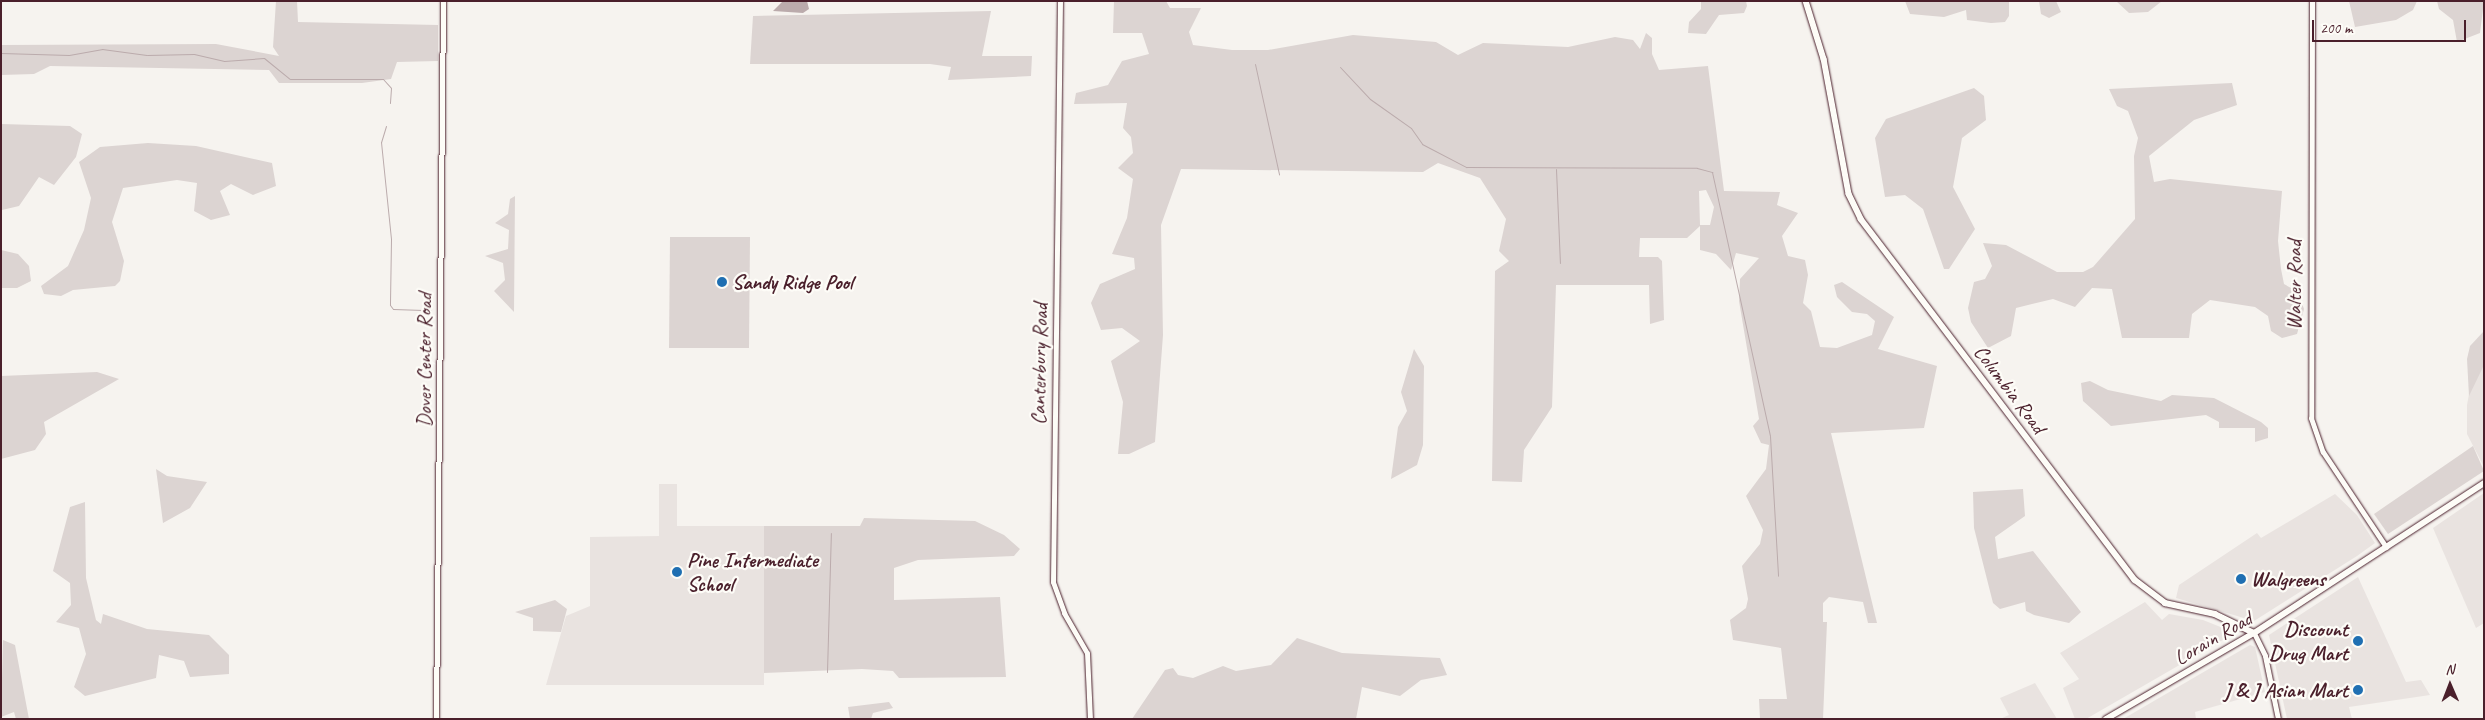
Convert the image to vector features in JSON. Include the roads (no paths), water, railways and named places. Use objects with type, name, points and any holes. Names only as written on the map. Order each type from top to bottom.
[{"type":"main road","name":"Columbia Road","points":[[1806,1],[1824,59],[1849,194],[1861,219],[2135,580],[2165,603],[2215,614],[2254,634]]},
{"type":"main road","name":"Lorain Road","points":[[2106,719],[2254,634],[2484,483]]},
{"type":"street","name":"Dover Center Road","points":[[436,719],[443,1]]},
{"type":"street","name":"Canterbury Road","points":[[1060,1],[1053,582],[1064,613],[1087,653],[1090,719]]},
{"type":"street","name":"Walter Road","points":[[2312,1],[2311,418],[2323,452],[2386,547]]},
{"type":"street","points":[[2254,634],[2265,656],[2278,719]]},
{"type":"waterway","points":[[1,53],[69,55],[102,49],[147,55],[194,54],[224,61],[264,58],[290,79],[383,79],[391,88],[390,103]]},
{"type":"waterway","points":[[1255,64],[1279,174]]},
{"type":"waterway","points":[[1340,67],[1370,99],[1411,128],[1422,144],[1466,167],[1697,168],[1712,172],[1770,436],[1778,576]]},
{"type":"waterway","points":[[386,126],[381,142],[391,239],[390,305],[393,309],[431,310]]},
{"type":"waterway","points":[[1556,169],[1560,263]]},
{"type":"waterway","points":[[827,672],[831,533]]},
{"type":"place","name":"Sandy Ridge Pool","points":[[722,282]]},
{"type":"place","name":"Pine Intermediate School","points":[[677,572]]},
{"type":"place","name":"Walgreens","points":[[2241,579]]},
{"type":"place","name":"Discount Drug Mart","points":[[2358,641]]},
{"type":"place","name":"J & J Asian Mart","points":[[2358,690]]}]
